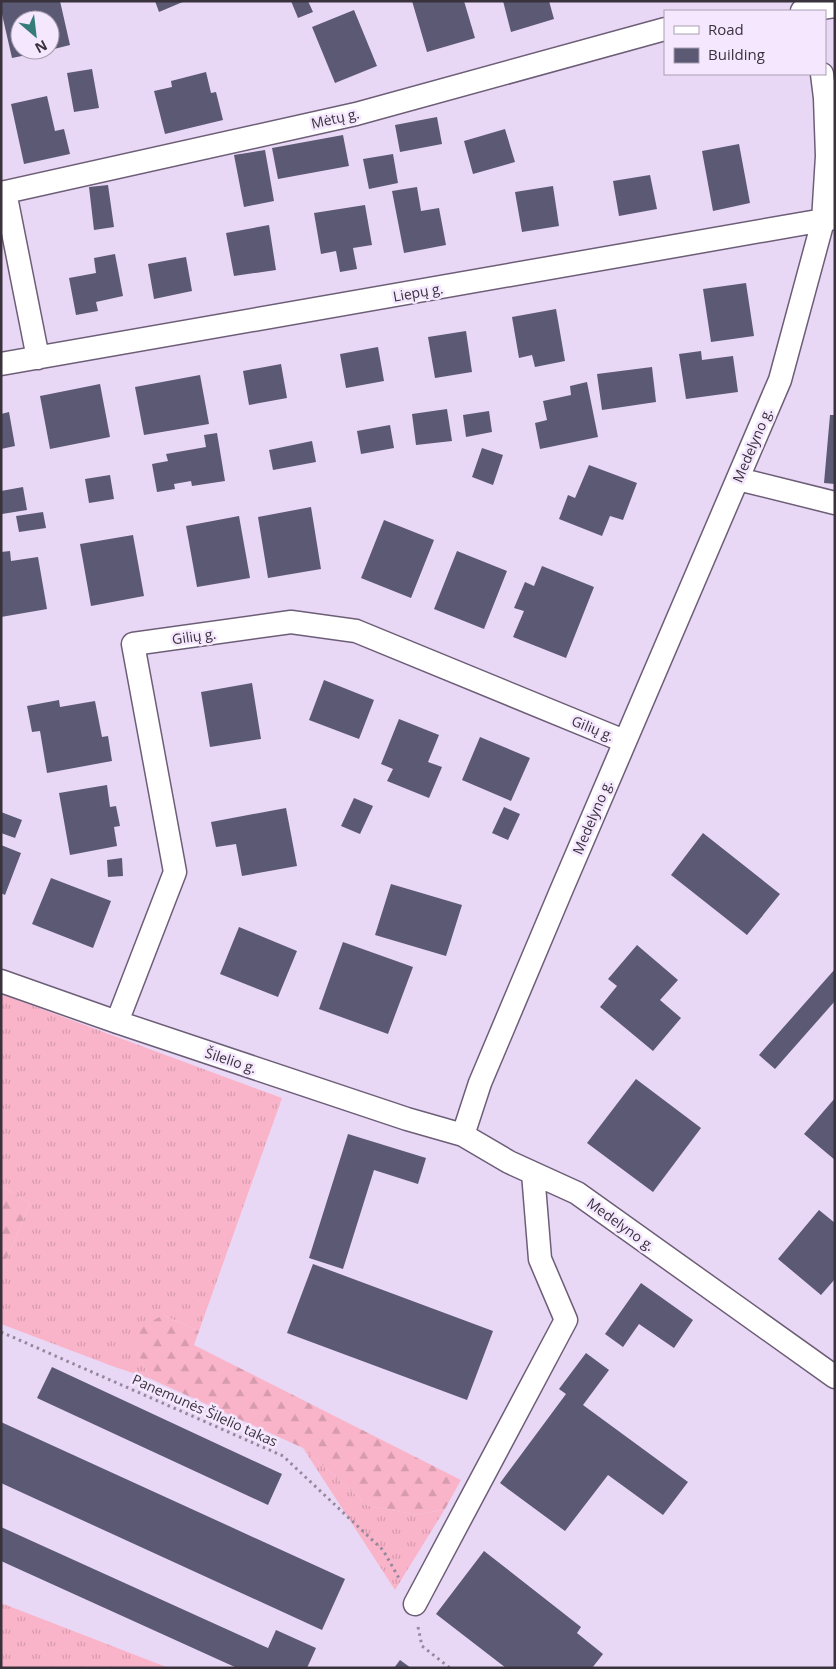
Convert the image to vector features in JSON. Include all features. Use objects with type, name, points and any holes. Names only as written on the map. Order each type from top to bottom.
[{"type":"street","name":"Mėtų g.","points":[[3,192],[356,114],[664,29]]},
{"type":"street","name":"Medelyno g.","points":[[822,75],[825,98],[829,220],[780,380],[624,741],[480,1083],[463,1135],[509,1162],[577,1193],[835,1377]]},
{"type":"street","points":[[3,192],[38,358]]},
{"type":"street","name":"Liepų g.","points":[[1,364],[829,220]]},
{"type":"street","points":[[738,479],[835,503]]},
{"type":"street","name":"Gilių g.","points":[[116,1022],[175,872],[133,644],[291,622],[356,631],[624,741]]},
{"type":"street","name":"Šilelio g.","points":[[1,981],[116,1022],[408,1119],[463,1135]]},
{"type":"street","points":[[414,1604],[566,1320],[540,1259],[533,1173]]},
{"type":"path","name":"Panemunės Šilelio takas","points":[[1,1332],[283,1456],[383,1550],[414,1604],[422,1646],[450,1668]]},
{"type":"green space","points":[[1,994],[282,1098],[199,1331],[163,1315],[137,1352],[151,1379],[1,1324],[1,1273],[30,1203],[1,1186]]},
{"type":"green space","points":[[1,1186],[30,1203],[1,1273]]},
{"type":"green space","points":[[163,1315],[199,1331],[194,1345],[461,1480],[445,1509],[417,1515],[367,1505],[303,1448],[151,1379],[137,1352],[136,1330]]},
{"type":"green space","points":[[303,1448],[367,1505],[417,1515],[445,1509],[395,1590]]},
{"type":"green space","points":[[1,1603],[169,1668],[1,1668]]},
{"type":"building","points":[[1,1],[60,1],[70,45],[60,48],[60,10],[10,10],[10,49],[1,10]]},
{"type":"building","points":[[155,1],[185,1],[159,12]]},
{"type":"building","points":[[291,1],[308,1],[313,12],[298,18]]},
{"type":"building","points":[[412,1],[464,1],[475,38],[427,52]]},
{"type":"building","points":[[503,1],[549,1],[554,19],[511,32]]},
{"type":"building","points":[[354,10],[377,66],[335,83],[312,27]]},
{"type":"building","points":[[92,69],[99,108],[74,112],[67,73]]},
{"type":"building","points":[[206,72],[211,93],[216,92],[223,120],[165,134],[154,91],[172,87],[171,81]]},
{"type":"building","points":[[47,96],[55,131],[64,129],[70,154],[24,164],[11,104]]},
{"type":"building","points":[[437,117],[442,144],[400,152],[395,125]]},
{"type":"building","points":[[505,129],[515,162],[473,174],[464,141]]},
{"type":"building","points":[[343,135],[349,166],[278,179],[272,148]]},
{"type":"building","points":[[739,144],[750,203],[713,211],[702,151]]},
{"type":"building","points":[[265,150],[274,201],[244,207],[234,155]]},
{"type":"building","points":[[393,154],[398,183],[369,189],[363,159]]},
{"type":"building","points":[[650,175],[657,209],[619,216],[613,181]]},
{"type":"building","points":[[108,185],[114,227],[94,230],[89,187]]},
{"type":"building","points":[[553,186],[559,226],[522,232],[515,192]]},
{"type":"building","points":[[417,187],[421,211],[439,208],[446,245],[404,253],[392,191]]},
{"type":"building","points":[[365,205],[372,245],[353,248],[357,269],[340,272],[336,251],[321,254],[314,213]]},
{"type":"building","points":[[269,225],[276,270],[234,276],[226,233]]},
{"type":"building","points":[[115,254],[123,296],[96,302],[98,311],[76,315],[69,278],[96,273],[94,258]]},
{"type":"building","points":[[186,257],[192,291],[154,299],[148,264]]},
{"type":"building","points":[[746,283],[754,336],[711,342],[703,289]]},
{"type":"building","points":[[556,309],[565,361],[535,367],[532,355],[519,358],[512,317]]},
{"type":"building","points":[[466,331],[472,372],[435,378],[428,337]]},
{"type":"building","points":[[378,347],[384,381],[346,388],[340,354]]},
{"type":"building","points":[[701,351],[702,360],[733,356],[738,392],[686,399],[679,354]]},
{"type":"building","points":[[281,364],[287,398],[249,405],[243,371]]},
{"type":"building","points":[[652,367],[656,402],[602,410],[597,374]]},
{"type":"building","points":[[200,375],[209,424],[144,435],[135,387]]},
{"type":"building","points":[[587,382],[598,437],[540,449],[535,423],[547,420],[543,401],[571,395],[570,386]]},
{"type":"building","points":[[100,384],[110,437],[50,449],[40,396]]},
{"type":"building","points":[[447,409],[452,441],[416,445],[412,414]]},
{"type":"building","points":[[489,411],[492,432],[466,437],[463,415]]},
{"type":"building","points":[[9,412],[15,446],[1,449],[1,414]]},
{"type":"building","points":[[830,415],[835,415],[835,484],[824,483]]},
{"type":"building","points":[[390,425],[394,448],[361,454],[357,431]]},
{"type":"building","points":[[217,433],[225,481],[192,486],[191,481],[174,484],[175,489],[157,492],[152,464],[168,461],[166,454],[206,447],[204,435]]},
{"type":"building","points":[[312,441],[316,462],[273,470],[269,450]]},
{"type":"building","points":[[482,448],[503,455],[493,485],[472,477]]},
{"type":"building","points":[[589,465],[637,483],[623,520],[610,516],[602,536],[559,519],[568,495],[575,498]]},
{"type":"building","points":[[110,475],[114,499],[89,503],[85,479]]},
{"type":"building","points":[[23,487],[27,510],[2,514],[1,491]]},
{"type":"building","points":[[311,507],[321,569],[268,578],[258,517]]},
{"type":"building","points":[[43,512],[46,528],[19,532],[16,516]]},
{"type":"building","points":[[239,516],[250,578],[197,587],[186,526]]},
{"type":"building","points":[[384,520],[434,540],[411,598],[361,578]]},
{"type":"building","points":[[133,535],[144,596],[91,606],[80,544]]},
{"type":"building","points":[[10,551],[11,561],[38,557],[47,609],[1,617],[1,552]]},
{"type":"building","points":[[457,551],[507,571],[484,629],[434,609]]},
{"type":"building","points":[[542,566],[594,587],[566,658],[513,637],[524,611],[514,608],[525,582],[534,586]]},
{"type":"building","points":[[324,680],[374,700],[359,739],[309,720]]},
{"type":"building","points":[[252,683],[261,739],[210,747],[201,692]]},
{"type":"building","points":[[59,700],[60,707],[95,701],[102,737],[108,736],[112,761],[47,773],[40,731],[32,732],[27,706]]},
{"type":"building","points":[[399,719],[439,735],[428,762],[442,767],[429,798],[387,781],[393,769],[381,764]]},
{"type":"building","points":[[480,737],[530,758],[511,801],[462,780]]},
{"type":"building","points":[[107,785],[110,807],[116,806],[120,826],[114,827],[117,846],[70,855],[59,793]]},
{"type":"building","points":[[354,798],[373,806],[360,834],[341,826]]},
{"type":"building","points":[[504,807],[520,814],[508,840],[492,833]]},
{"type":"building","points":[[286,808],[297,866],[242,876],[236,844],[216,847],[211,822]]},
{"type":"building","points":[[1,812],[22,820],[15,838],[1,833]]},
{"type":"building","points":[[703,833],[780,894],[747,935],[671,875]]},
{"type":"building","points":[[1,845],[21,853],[5,895],[1,893]]},
{"type":"building","points":[[122,858],[123,876],[108,877],[107,860]]},
{"type":"building","points":[[51,878],[111,901],[93,948],[32,924]]},
{"type":"building","points":[[391,884],[462,905],[446,956],[375,935]]},
{"type":"building","points":[[239,927],[297,951],[278,997],[220,974]]},
{"type":"building","points":[[343,942],[413,967],[388,1034],[319,1009]]},
{"type":"building","points":[[637,945],[678,980],[660,1000],[681,1018],[653,1051],[600,1007],[617,986],[608,979]]},
{"type":"building","points":[[835,969],[835,1001],[775,1069],[759,1055]]},
{"type":"building","points":[[636,1079],[701,1128],[653,1192],[587,1143]]},
{"type":"building","points":[[835,1098],[835,1160],[804,1134]]},
{"type":"building","points":[[348,1134],[426,1158],[418,1184],[374,1170],[343,1269],[309,1258]]},
{"type":"building","points":[[819,1210],[835,1223],[835,1279],[821,1295],[778,1259]]},
{"type":"building","points":[[313,1264],[493,1331],[467,1400],[287,1333]]},
{"type":"building","points":[[641,1283],[693,1320],[674,1348],[639,1324],[623,1347],[605,1334]]},
{"type":"building","points":[[586,1353],[609,1370],[583,1405],[688,1482],[663,1515],[608,1475],[565,1531],[500,1483],[566,1394],[559,1389]]},
{"type":"building","points":[[52,1367],[282,1474],[268,1505],[37,1398]]},
{"type":"building","points":[[1,1422],[345,1579],[322,1630],[1,1483]]},
{"type":"building","points":[[1,1527],[268,1648],[276,1630],[316,1648],[307,1668],[237,1668],[1,1561]]},
{"type":"building","points":[[484,1551],[581,1627],[577,1633],[603,1654],[592,1668],[506,1668],[436,1614]]},
{"type":"building","points":[[400,1660],[411,1668],[394,1668]]}]
